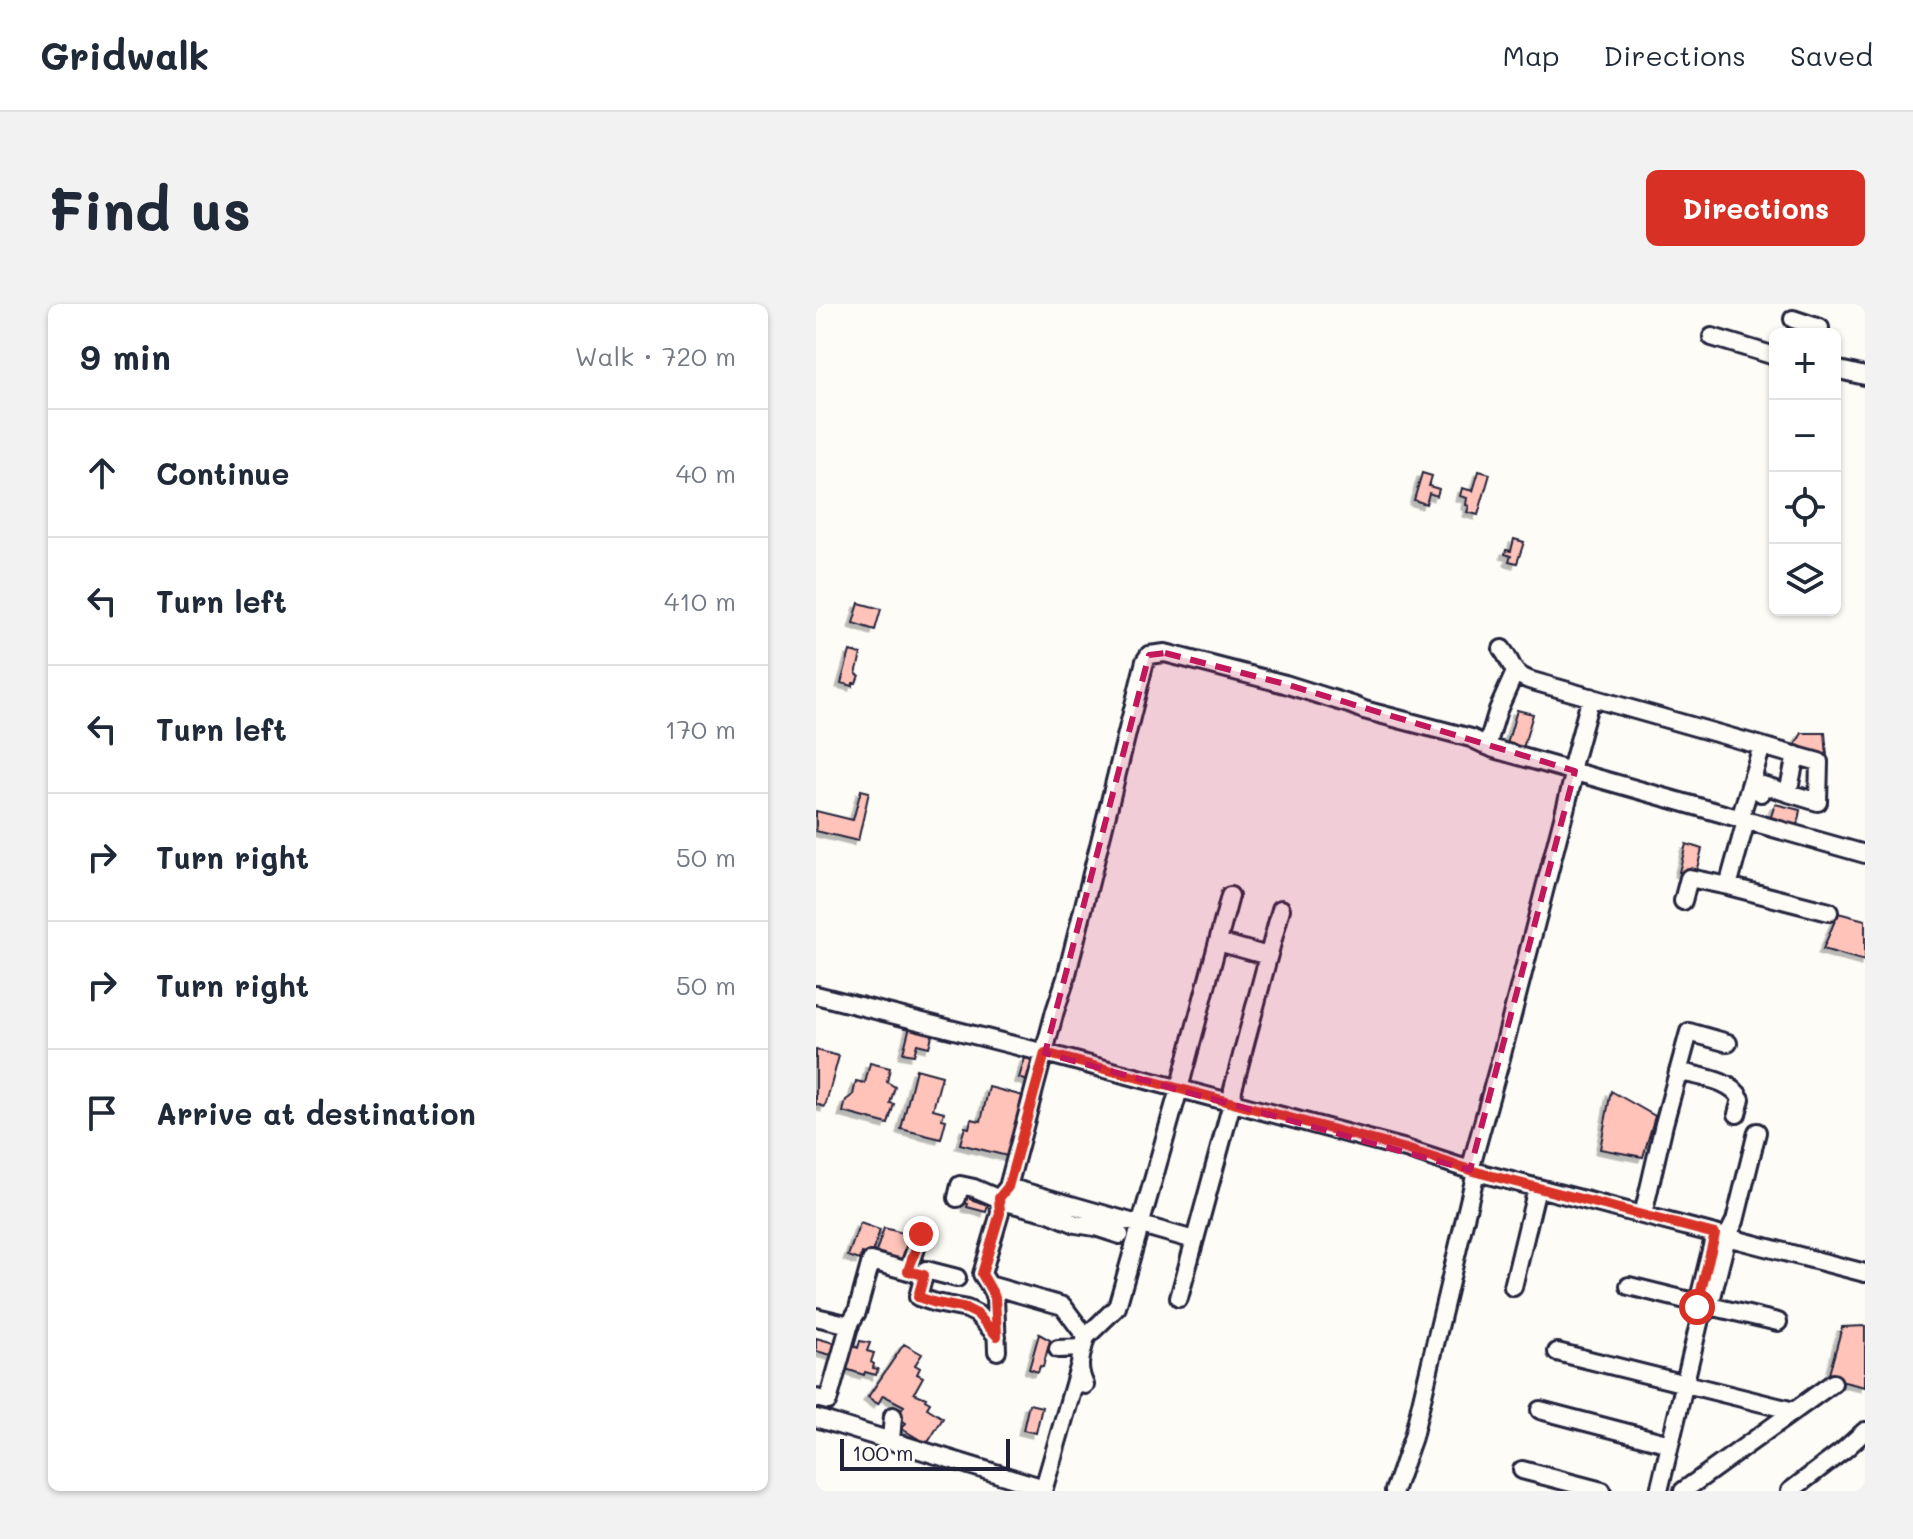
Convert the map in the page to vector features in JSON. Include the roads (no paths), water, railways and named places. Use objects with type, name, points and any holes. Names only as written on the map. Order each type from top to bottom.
[{"type":"street","points":[[1793,319],[1820,328]]},
{"type":"street","points":[[1712,337],[1769,354]]},
{"type":"street","points":[[1841,370],[1865,376]]},
{"type":"street","points":[[1502,649],[1515,672],[1529,680],[1819,762],[1818,802],[1763,785],[1761,793]]},
{"type":"street","points":[[921,1234],[916,1273],[918,1297],[977,1314],[997,1344],[995,1297],[982,1274],[1073,955],[1103,826],[1149,655],[1165,653],[1285,684],[1364,710],[1471,738],[1487,746],[1865,854]]},
{"type":"street","points":[[1487,746],[1498,710],[1515,672]]},
{"type":"street","points":[[1394,1491],[1413,1437],[1473,1171],[1591,697]]},
{"type":"street","points":[[1728,886],[1762,746]]},
{"type":"street","points":[[1788,793],[1796,755]]},
{"type":"street","points":[[1683,901],[1689,878],[1829,912]]},
{"type":"street","points":[[816,1418],[1044,1489],[1085,1342],[1117,1307],[1230,896]]},
{"type":"street","points":[[1179,1298],[1281,909]]},
{"type":"street","points":[[1218,942],[1268,956]]},
{"type":"street","points":[[816,995],[1045,1053],[1406,1149],[1473,1171],[1865,1273]]},
{"type":"street","points":[[1643,1215],[1689,1032],[1728,1043]]},
{"type":"street","points":[[1678,1071],[1728,1085],[1741,1099],[1737,1114]]},
{"type":"street","points":[[1659,1491],[1721,1236],[1735,1221],[1757,1132]]},
{"type":"street","points":[[957,1198],[960,1185],[1194,1240]]},
{"type":"street","points":[[1513,1287],[1537,1188]]},
{"type":"street","points":[[1003,1193],[1009,1203],[1120,1235]]},
{"type":"street","points":[[816,1398],[828,1401],[871,1261],[916,1273],[926,1270],[957,1278]]},
{"type":"street","points":[[989,1285],[1063,1306],[1085,1342]]},
{"type":"street","points":[[1629,1286],[1703,1309],[1778,1322]]},
{"type":"street","points":[[816,1317],[850,1325]]},
{"type":"street","points":[[1058,1349],[1085,1342]]},
{"type":"street","points":[[1557,1352],[1794,1411]]},
{"type":"street","points":[[1079,1365],[1085,1385]]},
{"type":"street","points":[[1683,1491],[1833,1383]]},
{"type":"street","points":[[1540,1410],[1670,1444]]},
{"type":"street","points":[[891,1440],[893,1416]]},
{"type":"street","points":[[1790,1491],[1865,1431]]},
{"type":"street","points":[[1522,1470],[1602,1491]]}]
